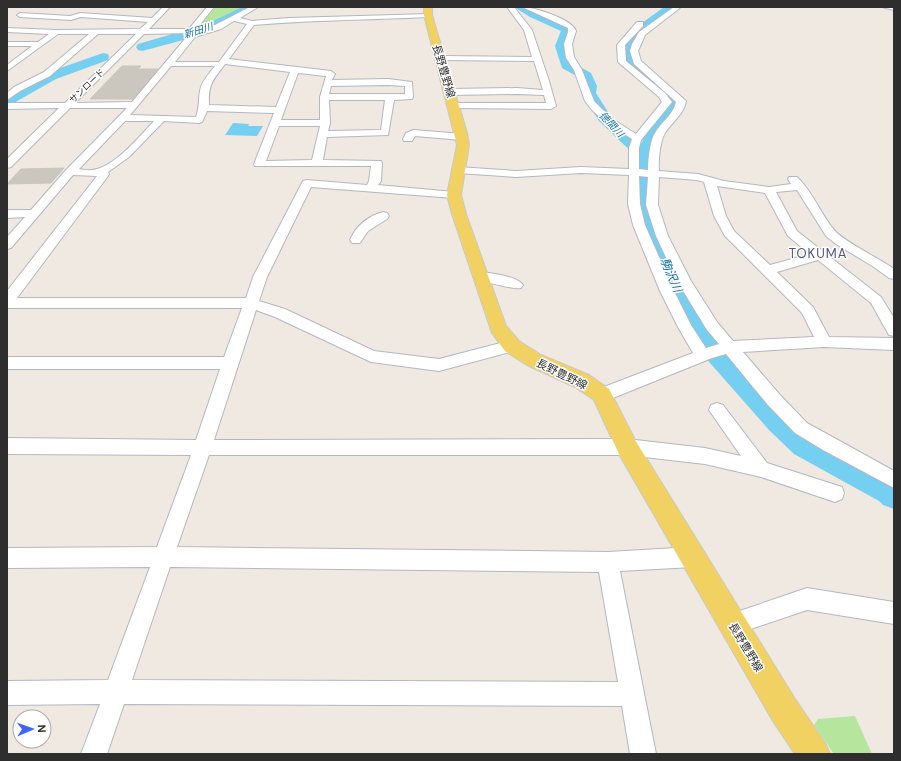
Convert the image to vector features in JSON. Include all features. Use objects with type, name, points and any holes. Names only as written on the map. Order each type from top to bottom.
[{"type":"main road","name":"長野豊野線","points":[[428,11],[462,136],[463,145],[454,195],[459,214],[498,328],[512,346],[534,360],[582,381],[602,395],[627,447],[784,710],[814,754]]},
{"type":"street","points":[[35,7],[17,16],[71,18],[80,15],[154,20]]},
{"type":"street","name":"サンロード","points":[[7,165],[167,7]]},
{"type":"street","points":[[7,30],[56,32],[191,31],[211,7]]},
{"type":"street","points":[[7,245],[70,172],[124,118],[192,35],[234,19],[255,7]]},
{"type":"street","points":[[452,99],[548,107],[551,106],[528,30],[510,7]]},
{"type":"street","points":[[525,7],[569,25],[572,28],[572,34],[568,41],[570,58],[573,60],[580,75],[586,95],[592,106],[636,142]]},
{"type":"street","points":[[664,7],[637,26],[621,45],[622,62],[662,95],[667,102],[636,142],[634,204],[639,224],[670,297],[685,328],[706,354]]},
{"type":"street","points":[[678,7],[642,34],[634,51],[637,62],[681,101],[680,108],[659,134],[653,163],[652,205],[662,236],[684,281],[727,348],[774,400],[801,428],[894,480]]},
{"type":"street","points":[[885,7],[894,8]]},
{"type":"street","points":[[53,17],[67,10]]},
{"type":"street","points":[[320,19],[326,10]]},
{"type":"street","points":[[234,19],[252,23],[428,11]]},
{"type":"street","points":[[271,22],[281,14]]},
{"type":"street","points":[[124,118],[199,120],[204,108],[204,91],[208,81],[252,23]]},
{"type":"street","points":[[7,104],[17,89],[47,74],[97,31]]},
{"type":"street","points":[[7,69],[56,32]]},
{"type":"street","points":[[7,44],[39,44]]},
{"type":"street","points":[[441,58],[537,59]]},
{"type":"street","points":[[7,60],[18,60]]},
{"type":"street","points":[[169,64],[222,62],[331,74],[327,83],[324,97],[325,123],[317,163]]},
{"type":"street","points":[[295,70],[259,164],[377,163],[375,181],[370,189]]},
{"type":"street","points":[[324,97],[409,96],[409,84],[327,83]]},
{"type":"street","points":[[452,99],[517,91],[548,93]]},
{"type":"street","points":[[323,134],[386,133],[390,97]]},
{"type":"street","points":[[7,104],[67,106],[135,105]]},
{"type":"street","points":[[204,108],[280,110]]},
{"type":"street","points":[[70,172],[100,172],[117,161],[137,144],[162,118]]},
{"type":"street","points":[[275,123],[325,123]]},
{"type":"street","points":[[408,139],[409,135],[414,133],[462,136]]},
{"type":"street","points":[[458,170],[516,174],[581,170],[652,174],[698,177],[722,184],[769,190],[797,182],[830,232],[840,241],[879,264],[894,275]]},
{"type":"street","points":[[7,302],[104,174],[100,172]]},
{"type":"street","points":[[709,179],[720,216],[729,233],[808,310],[824,342]]},
{"type":"street","points":[[94,754],[204,446],[230,362],[260,277],[307,183],[400,192],[454,195]]},
{"type":"street","points":[[769,190],[792,232],[876,300],[894,331]]},
{"type":"street","points":[[356,240],[360,231],[368,224],[384,219],[400,192]]},
{"type":"street","points":[[7,214],[34,213]]},
{"type":"street","points":[[767,270],[821,255]]},
{"type":"street","points":[[480,276],[498,279],[516,285]]},
{"type":"street","points":[[7,302],[251,303],[280,313],[371,356],[439,365],[512,346]]},
{"type":"street","points":[[602,395],[706,354],[727,348],[824,342],[894,344]]},
{"type":"street","points":[[7,363],[230,362]]},
{"type":"street","points":[[717,410],[761,469]]},
{"type":"street","points":[[7,446],[204,446],[323,448],[627,447],[706,456],[761,469],[835,494]]},
{"type":"street","points":[[7,558],[164,557],[608,562],[692,557]]},
{"type":"street","points":[[608,562],[643,754]]},
{"type":"street","points":[[733,624],[807,599],[894,613]]},
{"type":"street","points":[[7,694],[117,692],[631,694]]},
{"type":"green space","points":[[213,7],[246,7],[216,23],[192,32]]},
{"type":"green space","points":[[855,716],[872,754],[834,754],[814,725],[818,719]]},
{"type":"water","points":[[233,123],[249,124],[248,126],[263,126],[257,136],[225,135]]},
{"type":"building","points":[[122,66],[141,66],[138,69],[158,69],[133,99],[90,99]]},
{"type":"building","points":[[64,168],[51,183],[7,184],[21,169]]},
{"type":"waterway","name":"新田川","points":[[142,47],[225,21],[250,7]]},
{"type":"waterway","name":"徳間川","points":[[519,7],[566,29],[567,32],[561,46],[567,65],[586,76],[590,86],[589,93],[604,118],[647,158]]},
{"type":"waterway","name":"駒沢川","points":[[671,7],[636,34],[628,49],[627,59],[669,95],[674,106],[661,117],[648,147],[646,175],[646,203],[672,281],[705,341],[779,422],[804,445],[890,491],[894,495]]},
{"type":"waterway","name":"新田川","points":[[7,101],[51,76],[103,57]]},
{"type":"district","name":"TOKUMA","points":[[818,253]]}]
